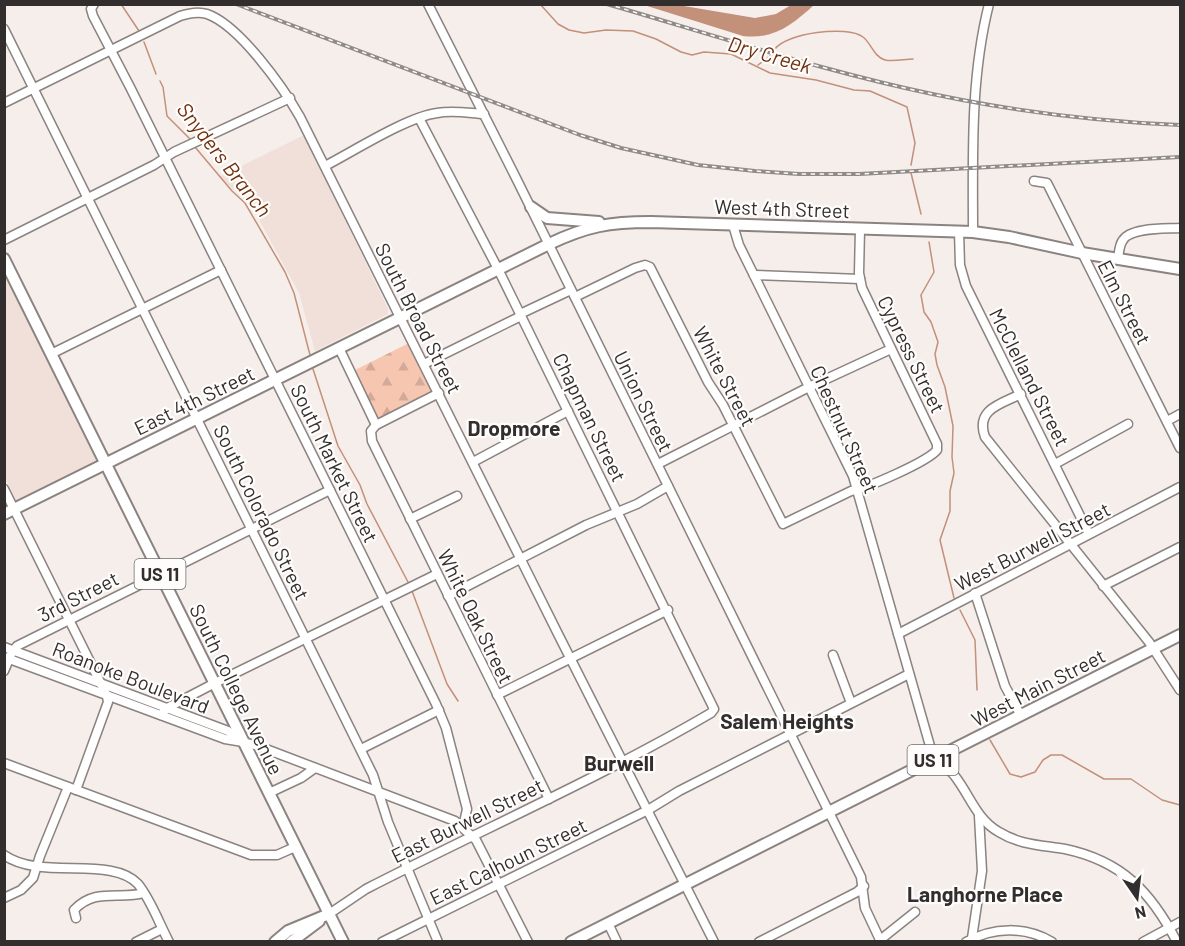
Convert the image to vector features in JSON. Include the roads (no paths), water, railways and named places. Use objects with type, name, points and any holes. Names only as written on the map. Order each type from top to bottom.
[{"type":"main road","points":[[531,207],[547,218],[609,223]]},
{"type":"main road","name":"West 4th Street","points":[[400,318],[549,244],[584,229],[609,223],[974,232],[1180,269]]},
{"type":"main road","name":"South College Avenue","points":[[4,259],[343,942]]},
{"type":"main road","name":"East 4th Street","points":[[9,512],[400,318]]},
{"type":"main road","name":"West Main Street","points":[[686,885],[1180,635]]},
{"type":"main road","name":"US 11","points":[[571,942],[686,885]]},
{"type":"main road","points":[[275,942],[288,931],[329,914]]},
{"type":"main road","points":[[291,942],[329,914]]},
{"type":"street","name":"South Market Street","points":[[94,4],[92,13],[439,710],[467,809],[463,827]]},
{"type":"street","name":"Union Street","points":[[428,4],[830,812],[864,886],[863,902],[881,941]]},
{"type":"street","points":[[974,232],[975,90],[980,46],[989,4]]},
{"type":"street","name":"South Broad Street","points":[[4,103],[187,14],[201,12],[222,22],[260,60],[290,98],[714,942]]},
{"type":"street","name":"South Colorado Street","points":[[4,29],[360,749],[379,791],[407,868],[438,942]]},
{"type":"street","points":[[4,240],[154,165],[165,156],[290,98]]},
{"type":"street","points":[[325,166],[419,118],[439,112],[484,114]]},
{"type":"street","name":"Chapman Street","points":[[419,118],[498,269],[714,706],[711,713],[693,724],[622,761]]},
{"type":"street","name":"Elm Street","points":[[1034,181],[1047,183],[1180,448]]},
{"type":"street","name":"Chestnut Street","points":[[733,225],[754,275],[853,476],[932,753],[936,759]]},
{"type":"street","points":[[1118,259],[1122,241],[1128,235],[1146,230],[1180,228]]},
{"type":"street","name":"Cypress Street","points":[[858,490],[931,455],[937,447],[866,297],[860,279],[860,229]]},
{"type":"street","name":"McClelland Street","points":[[958,231],[960,265],[966,286],[1089,534]]},
{"type":"street","name":"White Street","points":[[573,294],[645,265],[652,269],[708,382],[723,405],[783,524],[851,491],[858,490]]},
{"type":"street","points":[[51,354],[220,270]]},
{"type":"street","points":[[754,275],[860,279]]},
{"type":"street","points":[[424,364],[521,315],[573,294]]},
{"type":"street","points":[[339,348],[376,425],[439,393]]},
{"type":"street","points":[[658,464],[809,387],[891,349]]},
{"type":"street","points":[[1021,394],[997,406],[984,416],[982,426],[988,441],[1154,649],[1180,690]]},
{"type":"street","points":[[473,462],[568,411]]},
{"type":"street","points":[[1167,421],[1180,414]]},
{"type":"street","points":[[1055,464],[1128,424]]},
{"type":"street","name":"White Oak Street","points":[[376,425],[371,433],[375,447],[549,799]]},
{"type":"street","points":[[448,596],[586,525],[637,504],[669,486]]},
{"type":"street","name":"West Burwell Street","points":[[898,634],[1180,487]]},
{"type":"street","points":[[4,489],[9,512],[69,620],[108,702],[72,788],[40,856],[33,878],[28,885],[4,898]]},
{"type":"street","name":"3rd Street","points":[[8,653],[27,640],[330,490]]},
{"type":"street","points":[[410,519],[457,496]]},
{"type":"street","points":[[1103,585],[1180,547]]},
{"type":"street","points":[[160,716],[167,708],[437,574]]},
{"type":"street","points":[[975,593],[1005,686],[1021,716]]},
{"type":"street","points":[[497,695],[668,610]]},
{"type":"street","points":[[4,671],[8,653]]},
{"type":"street","name":"Roanoke Boulevard","points":[[8,653],[101,684],[228,731],[243,742]]},
{"type":"street","name":"Roanoke Boulevard","points":[[8,653],[107,696],[379,791],[441,814],[463,827]]},
{"type":"street","points":[[833,655],[851,702]]},
{"type":"street","name":"East Calhoun Street","points":[[382,942],[648,810],[679,791],[909,674]]},
{"type":"street","points":[[360,749],[439,710]]},
{"type":"street","points":[[936,759],[952,772],[962,785],[979,816],[997,831],[1015,840],[1038,846],[1075,851],[1101,861],[1133,881],[1148,895],[1170,927],[1177,942]]},
{"type":"street","name":"East Burwell Street","points":[[329,914],[366,889],[622,761]]},
{"type":"street","points":[[4,763],[251,855],[277,855],[296,847]]},
{"type":"street","points":[[269,793],[301,778],[315,768]]},
{"type":"street","points":[[969,940],[982,871],[979,816]]},
{"type":"street","points":[[463,827],[472,836],[528,942]]},
{"type":"street","points":[[4,855],[17,862],[38,867],[117,873],[131,878],[143,893],[168,942]]},
{"type":"street","points":[[759,942],[857,892],[864,886]]},
{"type":"street","points":[[76,918],[74,910],[86,901],[109,895],[143,893]]},
{"type":"street","points":[[881,941],[915,912]]},
{"type":"street","points":[[1143,942],[1180,922]]},
{"type":"street","points":[[608,923],[617,942]]},
{"type":"street","points":[[136,942],[162,929]]},
{"type":"street","points":[[969,940],[992,931],[1014,930],[1036,934],[1052,942]]},
{"type":"waterway","name":"Snyders Branch","points":[[121,4],[139,31]]},
{"type":"waterway","name":"Dry Creek","points":[[540,4],[558,24],[569,30],[584,33],[606,30],[633,31],[656,39],[681,52],[692,55],[704,52],[731,54],[770,73],[816,80],[854,90],[870,91],[907,107],[915,143],[911,165]]},
{"type":"waterway","points":[[775,49],[781,43],[803,35],[831,31],[855,33],[863,37],[878,56],[885,60],[913,59]]},
{"type":"waterway","name":"Snyders Branch","points":[[144,42],[156,74]]},
{"type":"waterway","points":[[758,65],[770,56]]},
{"type":"waterway","name":"Snyders Branch","points":[[160,81],[167,116],[191,140]]},
{"type":"waterway","name":"Snyders Branch","points":[[195,147],[245,203],[285,272],[294,293],[310,355]]},
{"type":"waterway","name":"Dry Creek","points":[[911,173],[921,214]]},
{"type":"waterway","name":"Dry Creek","points":[[929,242],[934,272],[921,295],[924,312],[931,322],[938,342],[935,354],[953,426],[954,473],[950,491],[950,511],[940,540],[954,598]]},
{"type":"waterway","name":"Snyders Branch","points":[[313,369],[338,446],[408,582]]},
{"type":"waterway","name":"Snyders Branch","points":[[412,591],[447,684],[458,701]]},
{"type":"waterway","name":"Dry Creek","points":[[960,610],[975,640],[977,690]]},
{"type":"waterway","name":"Dry Creek","points":[[990,740],[1010,774],[1021,777],[1035,772],[1043,760],[1051,755],[1062,755],[1104,779],[1131,779],[1162,800],[1180,805]]},
{"type":"railway","points":[[236,4],[580,135],[621,148],[698,165],[799,174],[859,174],[1180,157]]},
{"type":"railway","points":[[607,4],[830,69],[905,88],[1042,113],[1180,125]]},
{"type":"district","name":"Dropmore","points":[[514,427]]},
{"type":"district","name":"Salem Heights","points":[[787,720]]},
{"type":"district","name":"Burwell","points":[[619,762]]},
{"type":"district","name":"Langhorne Place","points":[[985,893]]}]
